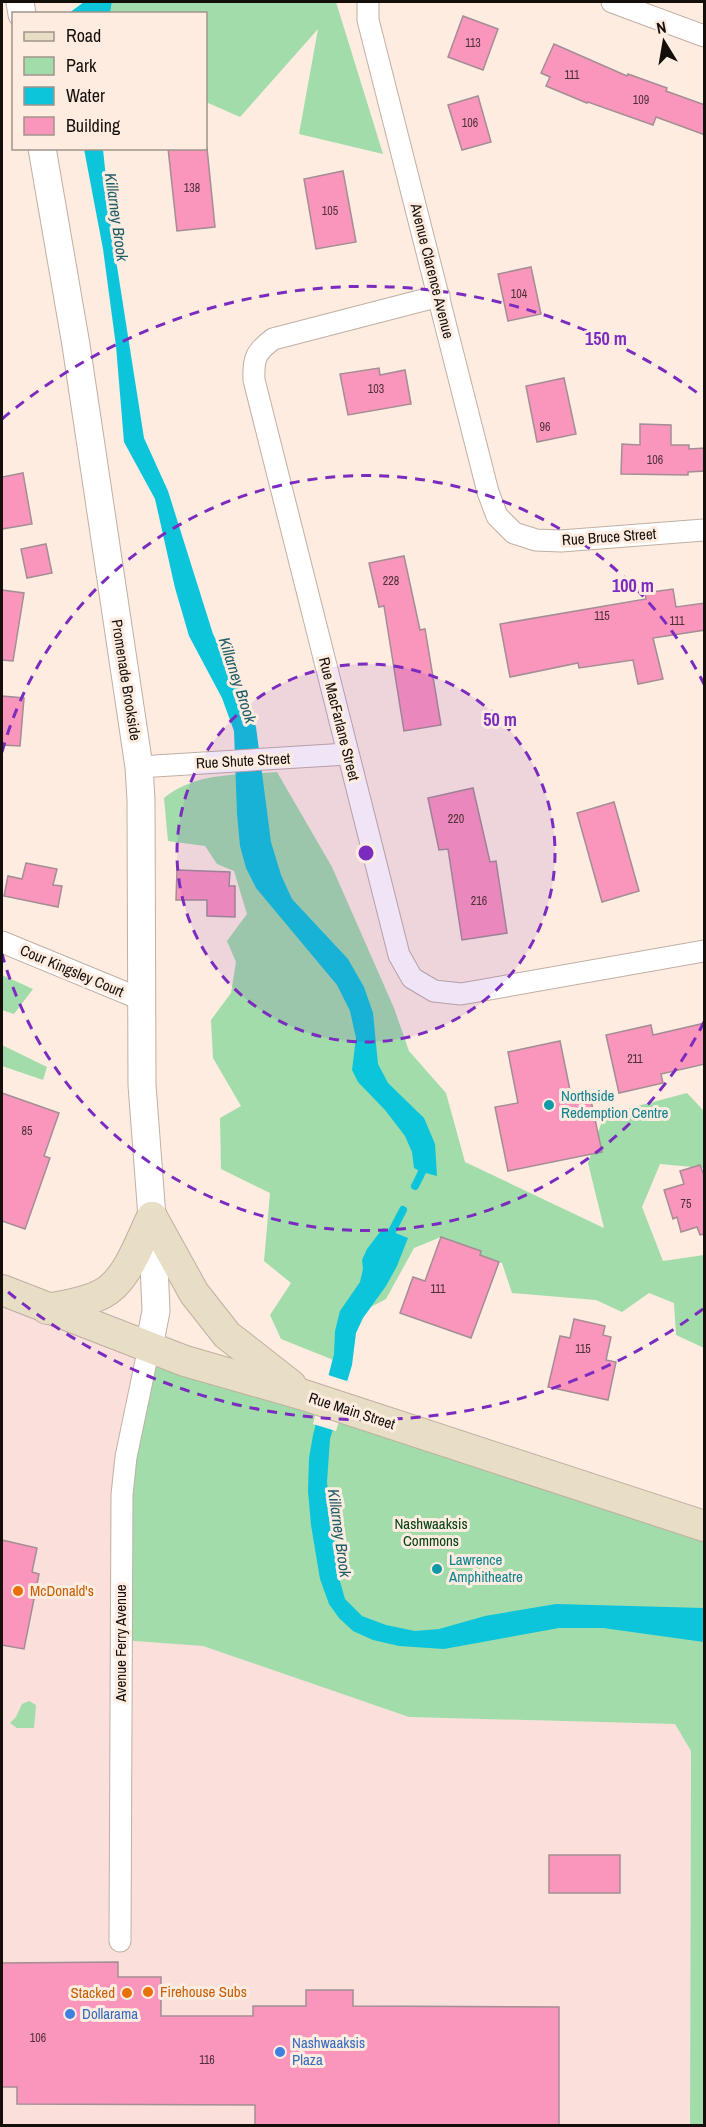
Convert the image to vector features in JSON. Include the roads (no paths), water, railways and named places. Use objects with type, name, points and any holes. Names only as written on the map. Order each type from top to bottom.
[{"type":"main road","points":[[47,1310],[84,1301],[112,1288],[123,1274],[152,1217]]},
{"type":"main road","points":[[152,1217],[194,1293],[227,1335],[304,1395]]},
{"type":"main road","name":"Rue Main Street","points":[[2,1290],[47,1310],[185,1361],[304,1395],[705,1526]]},
{"type":"street","name":"Avenue Clarence Avenue","points":[[368,2],[368,20],[488,492],[497,516],[514,533]]},
{"type":"street","points":[[612,2],[705,36]]},
{"type":"street","name":"Promenade Brookside","points":[[42,150],[76,345],[139,767],[143,1000],[142,1085],[152,1217],[156,1311],[149,1347]]},
{"type":"street","name":"Rue MacFarlane Street","points":[[439,296],[273,339],[260,349],[254,363],[257,391],[399,955],[412,978],[434,991],[461,994],[705,951]]},
{"type":"street","name":"Rue Bruce Street","points":[[514,533],[536,540],[561,541],[705,530]]},
{"type":"street","name":"Rue Shute Street","points":[[139,767],[347,754]]},
{"type":"street","name":"Cour Kingsley Court","points":[[2,942],[143,1000]]},
{"type":"street","name":"Avenue Ferry Avenue","points":[[120,1941],[122,1495],[126,1456],[149,1347]]},
{"type":"water","points":[[84,2],[112,2],[110,12],[70,12]]},
{"type":"water","points":[[84,150],[103,150],[111,228],[144,438],[168,491],[213,634],[243,694],[256,727],[271,842],[281,875],[292,899],[348,959],[364,987],[373,1013],[378,1064],[388,1083],[424,1118],[435,1144],[437,1176],[414,1168],[412,1152],[405,1136],[385,1110],[358,1082],[352,1070],[356,1038],[350,1011],[337,985],[256,888],[246,868],[240,846],[237,814],[234,731],[222,698],[189,636],[175,588],[155,499],[124,442],[116,346],[103,249]]},
{"type":"water","points":[[383,1228],[408,1238],[397,1266],[363,1318],[356,1333],[352,1365],[330,1439],[327,1482],[339,1578],[345,1599],[362,1616],[386,1625],[415,1631],[439,1629],[485,1616],[556,1604],[704,1608],[704,1642],[603,1628],[559,1628],[444,1649],[399,1646],[373,1640],[353,1631],[339,1618],[329,1604],[320,1579],[311,1525],[308,1491],[309,1458],[334,1354],[335,1331],[340,1311],[360,1282],[363,1269],[362,1260],[367,1249]]},
{"type":"waterway","name":"Killarney Brook","points":[[415,1186],[422,1172],[421,1165]]},
{"type":"waterway","name":"Killarney Brook","points":[[388,1239],[403,1210]]},
{"type":"place","name":"Northside Redemption Centre","points":[[549,1105]]},
{"type":"place","name":"Lawrence Amphitheatre","points":[[437,1569]]},
{"type":"place","name":"McDonald's","points":[[18,1591]]},
{"type":"place","name":"Firehouse Subs","points":[[148,1992]]},
{"type":"place","name":"Stacked","points":[[127,1993]]},
{"type":"place","name":"Dollarama","points":[[70,2014]]},
{"type":"place","name":"Nashwaaksis Plaza","points":[[280,2052]]},
{"type":"park label","name":"Nashwaaksis Commons","points":[[431,1532]]}]
